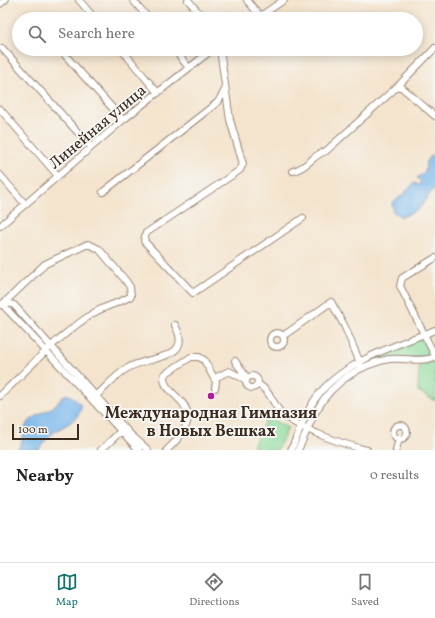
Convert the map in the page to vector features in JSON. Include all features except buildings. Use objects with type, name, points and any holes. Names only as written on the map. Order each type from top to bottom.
[{"type":"street","points":[[0,4],[5,0]]},
{"type":"street","points":[[79,0],[89,12]]},
{"type":"street","points":[[133,0],[143,12]]},
{"type":"street","points":[[188,0],[198,12]]},
{"type":"street","points":[[247,0],[254,12]]},
{"type":"street","points":[[267,12],[284,0]]},
{"type":"street","points":[[2,48],[91,147]]},
{"type":"street","points":[[293,170],[303,168],[319,153],[326,151],[399,85],[435,48]]},
{"type":"street","points":[[65,56],[123,120]]},
{"type":"street","points":[[127,56],[158,93]]},
{"type":"street","points":[[180,56],[189,68]]},
{"type":"street","name":"Линейная улица","points":[[0,226],[123,120],[204,56]]},
{"type":"street","points":[[221,56],[230,120],[243,164],[240,170],[146,233],[144,241],[193,293],[303,218]]},
{"type":"street","points":[[399,85],[435,116]]},
{"type":"street","points":[[103,192],[218,102],[225,90]]},
{"type":"street","points":[[0,109],[58,176]]},
{"type":"street","points":[[0,175],[25,204]]},
{"type":"street","points":[[0,396],[46,352],[93,313],[131,296],[130,287],[99,249],[88,244],[45,264],[2,304]]},
{"type":"street","points":[[361,365],[389,359],[420,360],[435,357],[402,291],[400,282],[402,278],[435,258]]},
{"type":"street","points":[[283,336],[331,302],[346,330],[361,365]]},
{"type":"street","points":[[2,304],[14,305],[130,434],[148,450]]},
{"type":"street","points":[[2,304],[138,450]]},
{"type":"street","points":[[96,396],[126,368],[175,352],[180,344],[180,336],[175,326]]},
{"type":"street","points":[[291,450],[328,394],[341,381],[361,365],[435,330]]},
{"type":"street","points":[[167,450],[184,431],[188,416],[184,405],[165,383],[163,378],[165,374],[189,358],[196,356],[204,360],[215,378],[217,384],[214,388]]},
{"type":"street","points":[[234,360],[247,379]]},
{"type":"street","points":[[215,378],[229,370],[247,379]]},
{"type":"street","points":[[247,379],[252,376],[256,378],[257,384],[265,389],[282,414],[305,427],[338,442],[367,450]]},
{"type":"street","points":[[298,450],[305,427]]},
{"type":"street","points":[[101,450],[120,432]]},
{"type":"street","points":[[396,450],[399,439]]},
{"type":"green space","points":[[420,338],[424,341],[430,353],[428,357],[372,361]]},
{"type":"green space","points":[[435,361],[435,401],[418,391],[419,364],[427,364]]},
{"type":"green space","points":[[267,417],[288,428],[277,450],[261,450],[253,446]]},
{"type":"water","points":[[431,156],[435,156],[435,187],[419,209],[402,217],[393,212],[392,203],[404,194],[414,183],[419,185],[421,182],[417,178],[425,172],[426,161]]},
{"type":"water","points":[[66,394],[72,396],[82,406],[77,416],[51,435],[38,450],[16,450],[21,445],[27,424],[33,418],[57,404]]},
{"type":"place","name":"Международная Гимназия в Новых Вешках","points":[[211,396]]}]
